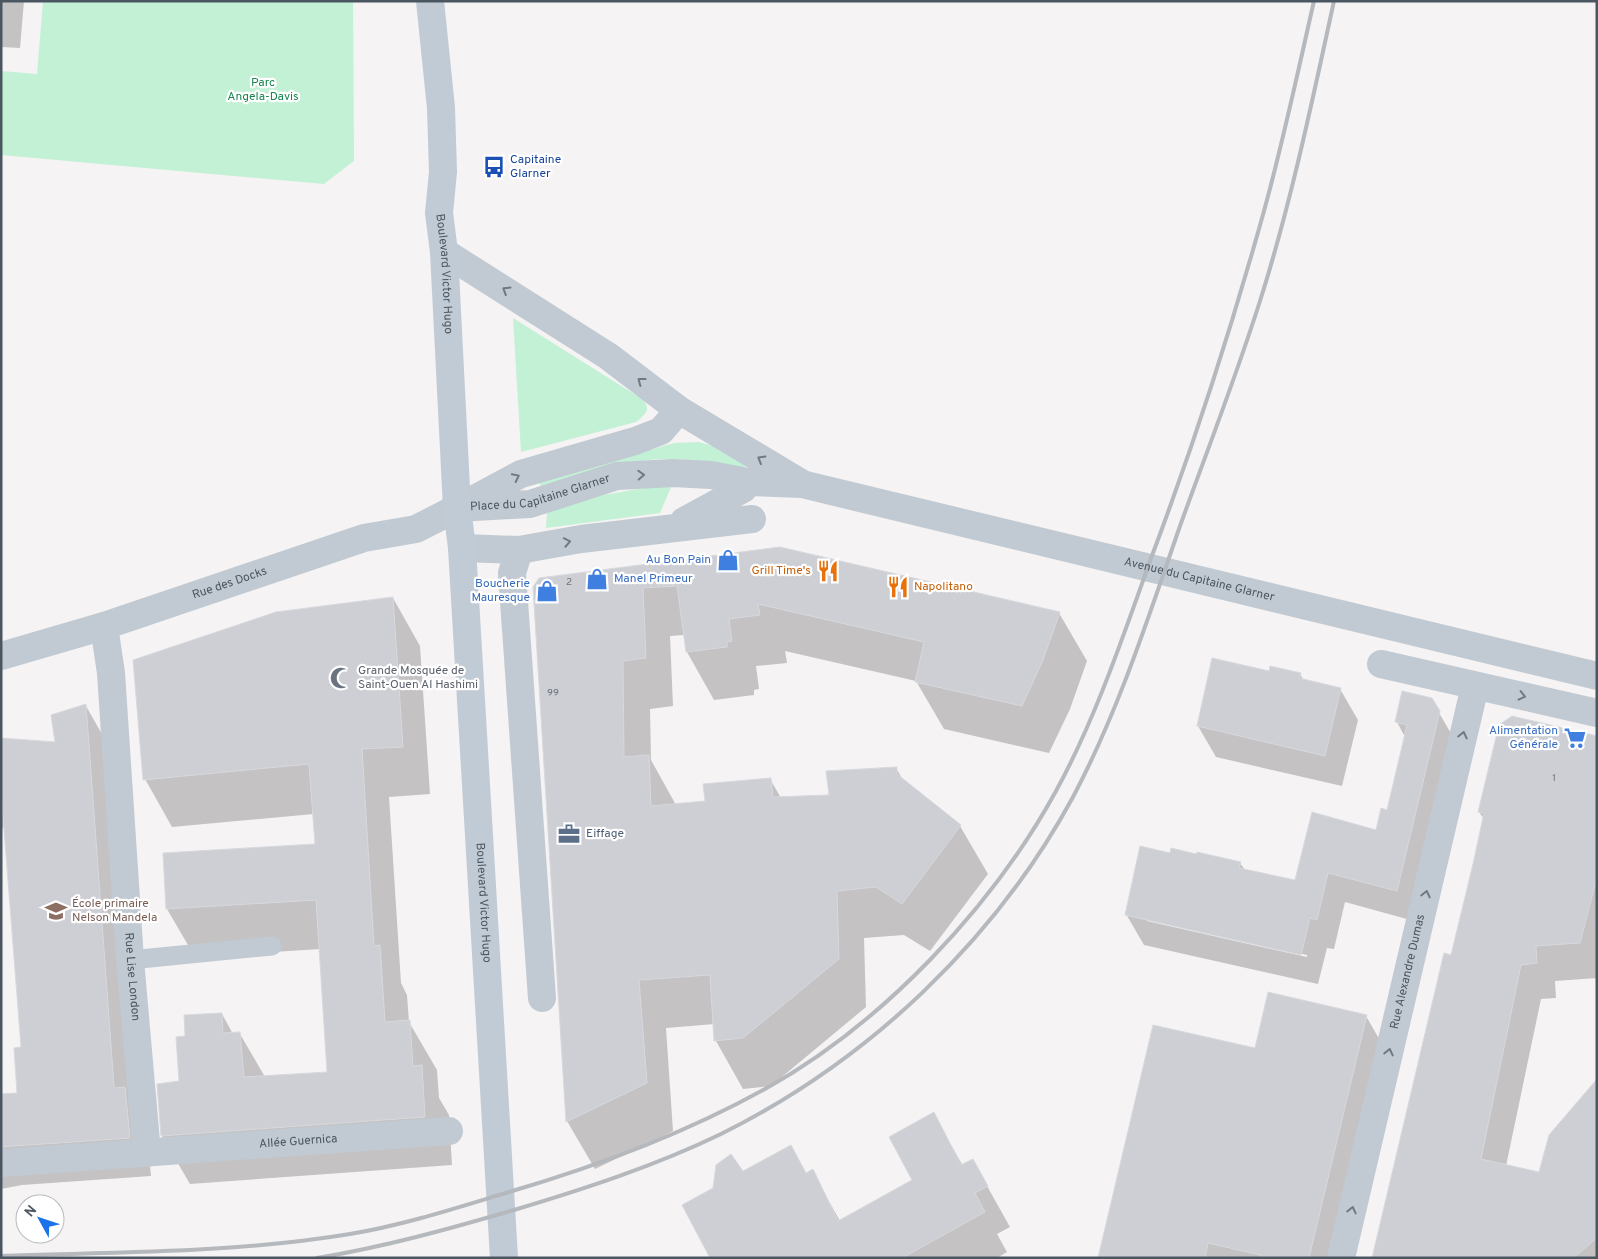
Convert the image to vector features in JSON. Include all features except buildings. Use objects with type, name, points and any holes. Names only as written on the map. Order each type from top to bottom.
[{"type":"main road","name":"Boulevard Victor Hugo","points":[[430,1],[441,108],[443,172],[438,213],[444,252],[457,508],[462,548],[504,1258]]},
{"type":"street","points":[[444,252],[608,356],[680,410],[802,484]]},
{"type":"street","name":"Place du Capitaine Glarner","points":[[457,508],[520,474],[635,441],[661,431],[680,410]]},
{"type":"street","name":"Place du Capitaine Glarner","points":[[457,508],[530,504],[616,476],[673,473],[711,474],[748,482],[802,484]]},
{"type":"street","points":[[659,530],[697,516],[744,489],[748,482]]},
{"type":"street","name":"Avenue du Capitaine Glarner","points":[[802,484],[1597,676]]},
{"type":"street","name":"Rue des Docks","points":[[1,656],[104,626],[364,538],[416,530],[457,508]]},
{"type":"street","points":[[462,548],[520,550],[581,539],[752,519]]},
{"type":"street","points":[[520,550],[512,573],[542,998]]},
{"type":"street","name":"Rue Lise London","points":[[104,626],[111,673],[130,960],[147,1153]]},
{"type":"street","points":[[1381,664],[1597,713]]},
{"type":"street","name":"Rue Alexandre Dumas","points":[[1341,1258],[1475,686]]},
{"type":"street","name":"Allée Guernica","points":[[147,1153],[449,1131]]},
{"type":"street","points":[[1,1163],[147,1153]]},
{"type":"lane","points":[[130,960],[272,946]]},
{"type":"green space","name":"Parc Angela-Davis","points":[[43,1],[353,1],[354,161],[324,184],[1,155],[1,71],[37,74]]},
{"type":"green space","points":[[513,318],[642,399],[647,406],[646,412],[636,422],[521,452]]},
{"type":"green space","points":[[699,442],[724,449],[746,464],[744,469],[695,460],[649,460],[618,465],[541,486],[539,482],[674,443]]},
{"type":"green space","points":[[654,486],[671,487],[660,513],[546,528],[547,512],[599,496]]},
{"type":"railway","points":[[1,1256],[176,1251],[263,1245],[350,1234],[450,1210],[608,1160],[672,1135],[765,1089],[808,1062],[851,1031],[892,997],[967,920],[1000,878],[1030,835],[1056,791],[1071,763],[1097,704],[1184,468],[1226,340],[1271,185],[1314,1]]},
{"type":"railway","points":[[317,1258],[367,1249],[416,1237],[540,1202],[645,1167],[721,1134],[775,1104],[827,1071],[876,1033],[923,992],[966,948],[1006,900],[1042,850],[1073,797],[1105,731],[1132,663],[1260,301],[1291,190],[1334,1]]},
{"type":"place","name":"Capitaine Glarner","points":[[494,167]]},
{"type":"place","name":"Au Bon Pain","points":[[728,560]]},
{"type":"place","name":"Grill Time's","points":[[828,571]]},
{"type":"place","name":"Manel Primeur","points":[[597,579]]},
{"type":"place","name":"Napolitano","points":[[898,587]]},
{"type":"place","name":"Boucherie Mauresque","points":[[547,591]]},
{"type":"place","name":"Grande Mosquée de Saint-Ouen Al Hashimi","points":[[341,678]]},
{"type":"place","name":"Alimentation Générale","points":[[1575,738]]},
{"type":"place","name":"Eiffage","points":[[569,834]]},
{"type":"place","name":"École primaire Nelson Mandela","points":[[56,911]]}]
